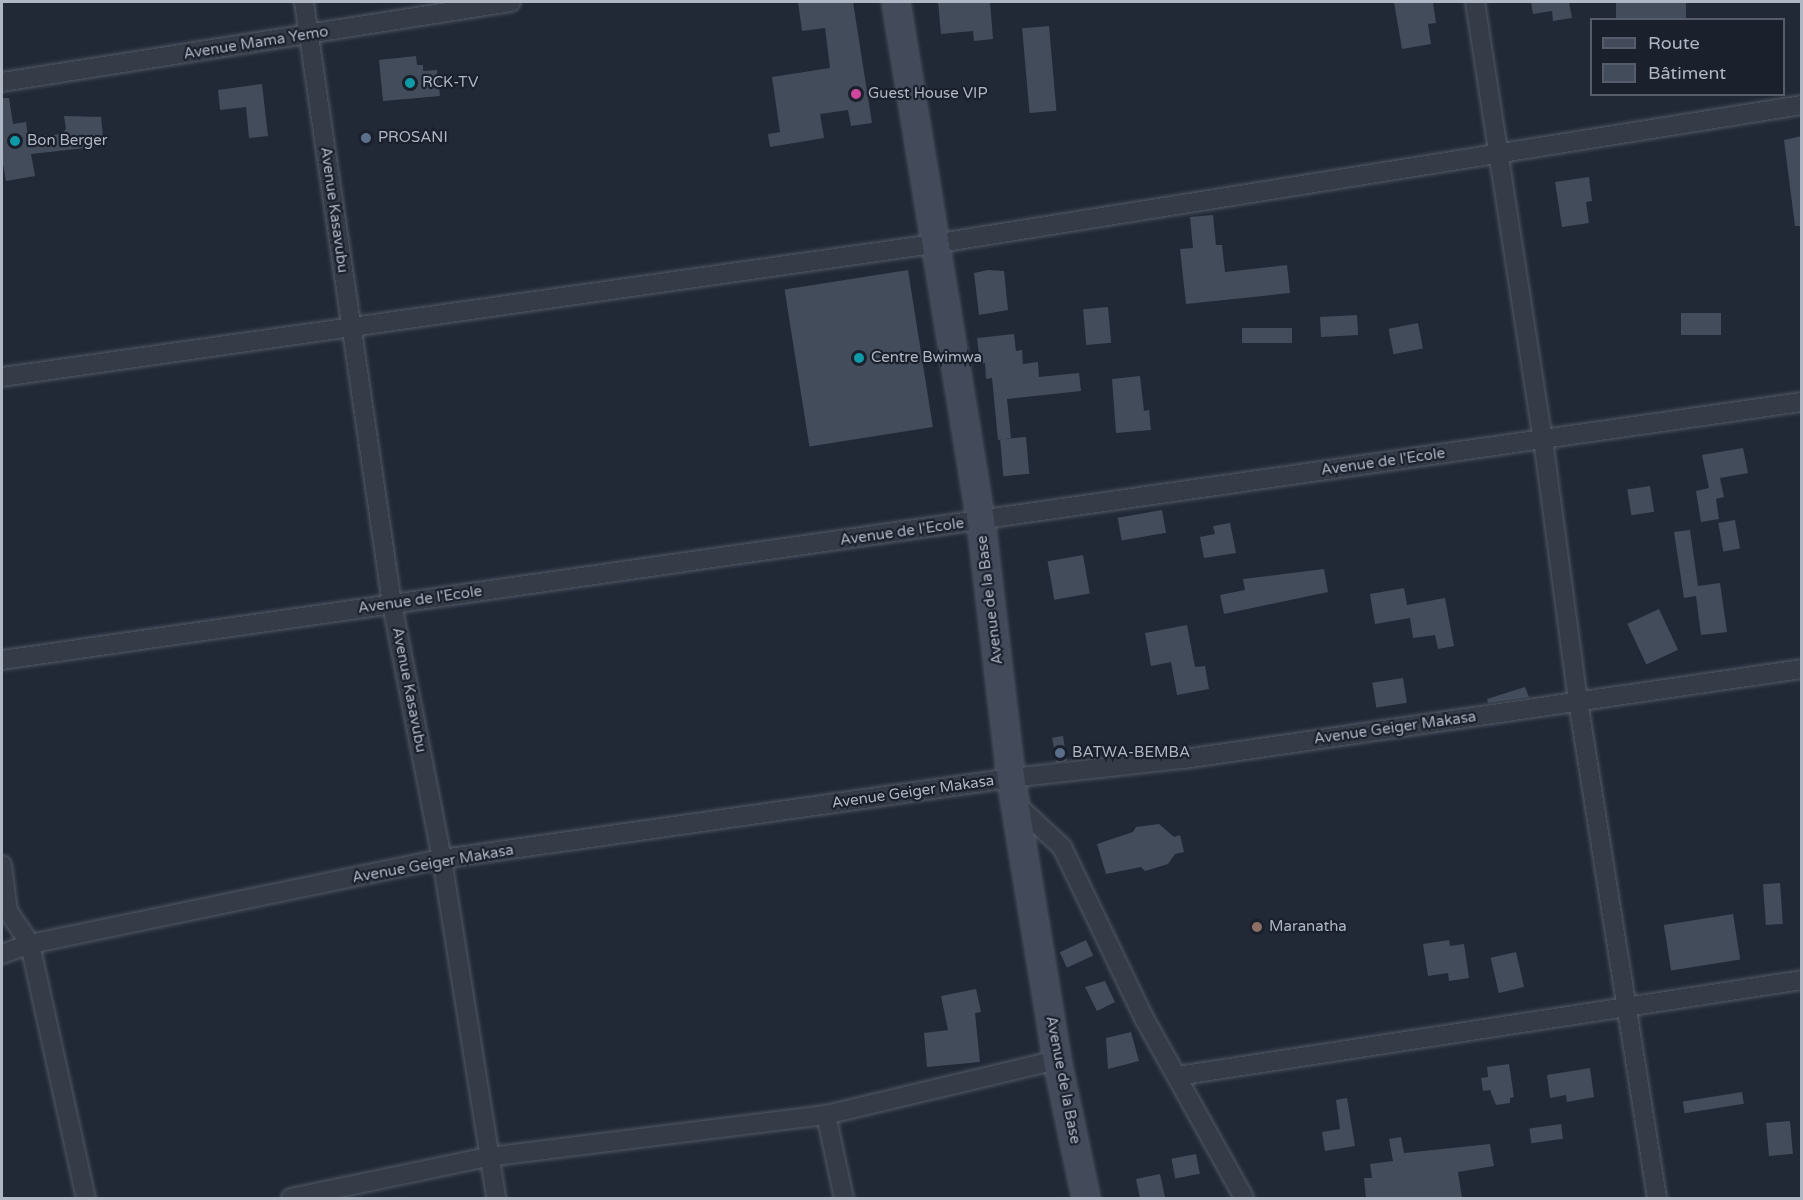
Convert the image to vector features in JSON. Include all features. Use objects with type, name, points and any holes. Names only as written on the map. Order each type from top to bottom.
[{"type":"main road","name":"Avenue de la Base","points":[[896,2],[933,244],[981,521],[1011,778],[1019,807],[1058,1060],[1086,1198]]},
{"type":"street","name":"Avenue Kasavubu","points":[[304,2],[392,604],[442,859],[496,1198]]},
{"type":"street","name":"Avenue Mama Yemo","points":[[2,82],[511,2]]},
{"type":"street","points":[[1474,2],[1543,439],[1578,701],[1657,1198]]},
{"type":"street","points":[[2,377],[933,244],[1498,150],[1802,105]]},
{"type":"street","name":"Avenue de l'Ecole","points":[[2,660],[1802,402]]},
{"type":"street","name":"Avenue Geiger Makasa","points":[[2,954],[30,944],[442,859],[1011,778],[1184,759],[1802,669]]},
{"type":"street","points":[[1019,807],[1062,848],[1144,1018],[1244,1198]]},
{"type":"street","points":[[2,865],[8,911],[30,944],[86,1198]]},
{"type":"street","points":[[1177,1076],[1802,980]]},
{"type":"street","points":[[291,1198],[488,1157],[826,1115],[1058,1060]]},
{"type":"street","points":[[826,1115],[844,1198]]},
{"type":"building","points":[[798,2],[853,2],[872,123],[851,126],[848,110],[820,114],[824,138],[770,147],[768,134],[780,132],[772,77],[830,68],[825,28],[802,31]]},
{"type":"building","points":[[938,2],[990,2],[993,39],[974,41],[973,31],[941,34]]},
{"type":"building","points":[[1394,2],[1433,2],[1436,23],[1428,24],[1431,44],[1402,49]]},
{"type":"building","points":[[1531,2],[1569,2],[1572,18],[1553,21],[1552,11],[1533,14]]},
{"type":"building","points":[[1616,2],[1686,2],[1686,18],[1616,18]]},
{"type":"building","points":[[1049,26],[1056,111],[1030,113],[1022,28]]},
{"type":"building","name":"RCK-TV","points":[[416,56],[417,65],[423,65],[423,71],[437,70],[440,96],[383,101],[379,60]]},
{"type":"building","points":[[262,84],[268,136],[249,138],[246,107],[220,110],[218,90]]},
{"type":"building","points":[[2,98],[9,98],[13,124],[26,122],[28,137],[62,134],[66,129],[64,116],[101,117],[104,146],[31,154],[35,176],[6,181],[2,159]]},
{"type":"building","points":[[1802,136],[1802,226],[1795,226],[1784,140]]},
{"type":"building","points":[[1589,177],[1592,201],[1586,202],[1589,223],[1562,227],[1555,182]]},
{"type":"building","points":[[1213,215],[1216,245],[1222,245],[1225,272],[1287,265],[1290,293],[1186,304],[1180,249],[1193,248],[1190,217]]},
{"type":"building","name":"Centre Bwimwa","points":[[908,270],[933,427],[809,447],[785,290]]},
{"type":"building","points":[[988,270],[1004,271],[1008,310],[979,315],[974,273]]},
{"type":"building","points":[[1108,307],[1111,343],[1086,345],[1083,309]]},
{"type":"building","points":[[1681,313],[1721,313],[1721,335],[1681,335]]},
{"type":"building","points":[[1357,315],[1358,335],[1321,337],[1320,317]]},
{"type":"building","points":[[1418,323],[1423,349],[1394,354],[1389,329]]},
{"type":"building","points":[[1242,328],[1292,328],[1292,343],[1242,343]]},
{"type":"building","points":[[1014,334],[1016,351],[1022,350],[1023,364],[1038,362],[1039,377],[1079,373],[1081,391],[1007,399],[1011,438],[998,440],[992,378],[986,379],[985,363],[980,364],[977,338]]},
{"type":"building","points":[[1140,376],[1144,411],[1149,410],[1151,430],[1116,433],[1112,379]]},
{"type":"building","points":[[1026,437],[1029,474],[1003,476],[1000,439]]},
{"type":"building","points":[[1743,448],[1748,473],[1720,478],[1724,497],[1716,499],[1719,519],[1701,522],[1696,491],[1709,488],[1702,455]]},
{"type":"building","points":[[1650,486],[1654,512],[1631,515],[1627,490]]},
{"type":"building","points":[[1162,510],[1166,533],[1122,540],[1118,518]]},
{"type":"building","points":[[1735,520],[1740,549],[1723,552],[1718,523]]},
{"type":"building","points":[[1230,523],[1236,553],[1204,558],[1200,537],[1215,534],[1213,526]]},
{"type":"building","points":[[1690,530],[1698,586],[1720,583],[1727,632],[1701,635],[1696,596],[1684,598],[1674,532]]},
{"type":"building","points":[[1083,555],[1090,593],[1054,600],[1048,561]]},
{"type":"building","points":[[1324,569],[1328,592],[1224,614],[1220,595],[1245,590],[1243,579]]},
{"type":"building","points":[[1404,588],[1407,605],[1445,598],[1454,646],[1438,649],[1435,635],[1413,638],[1410,618],[1375,624],[1370,594]]},
{"type":"building","points":[[1659,609],[1678,650],[1646,665],[1627,624]]},
{"type":"building","points":[[1187,625],[1195,667],[1205,666],[1209,689],[1177,695],[1171,662],[1151,666],[1145,633]]},
{"type":"building","points":[[1403,678],[1407,703],[1376,708],[1372,683]]},
{"type":"building","points":[[1525,687],[1529,697],[1488,703],[1487,699]]},
{"type":"building","name":"BATWA-BEMBA","points":[[1063,736],[1067,761],[1056,762],[1052,738]]},
{"type":"building","points":[[1159,824],[1174,837],[1180,835],[1184,852],[1175,854],[1168,864],[1145,871],[1141,867],[1106,874],[1097,844],[1133,832],[1136,827]]},
{"type":"building","points":[[1780,883],[1783,924],[1766,925],[1763,884]]},
{"type":"building","points":[[1733,914],[1740,959],[1671,970],[1664,925]]},
{"type":"building","points":[[1086,940],[1093,955],[1067,968],[1060,952]]},
{"type":"building","points":[[1449,940],[1450,946],[1464,944],[1469,978],[1449,981],[1448,973],[1428,976],[1423,944]]},
{"type":"building","points":[[1516,952],[1524,987],[1499,993],[1491,958]]},
{"type":"building","points":[[1105,981],[1115,1002],[1097,1011],[1085,987]]},
{"type":"building","points":[[976,989],[981,1012],[975,1013],[980,1062],[927,1067],[924,1033],[948,1030],[941,996]]},
{"type":"building","points":[[1131,1032],[1139,1061],[1108,1069],[1106,1038]]},
{"type":"building","points":[[1509,1064],[1514,1097],[1510,1098],[1510,1103],[1496,1105],[1490,1090],[1483,1091],[1481,1078],[1488,1077],[1487,1067]]},
{"type":"building","points":[[1590,1068],[1594,1097],[1567,1102],[1566,1095],[1550,1098],[1547,1075]]},
{"type":"building","points":[[1742,1092],[1744,1104],[1685,1113],[1683,1101]]},
{"type":"building","points":[[1347,1098],[1355,1146],[1325,1151],[1322,1132],[1340,1129],[1336,1100]]},
{"type":"building","points":[[1790,1121],[1793,1154],[1769,1156],[1766,1123]]},
{"type":"building","points":[[1561,1124],[1563,1139],[1531,1143],[1529,1128]]},
{"type":"building","points":[[1401,1137],[1404,1153],[1490,1144],[1494,1166],[1458,1172],[1462,1198],[1366,1198],[1364,1178],[1372,1178],[1370,1164],[1393,1161],[1389,1139]]},
{"type":"building","points":[[1196,1154],[1200,1174],[1175,1178],[1171,1159]]},
{"type":"building","points":[[1160,1174],[1165,1197],[1140,1198],[1136,1179]]},
{"type":"place","name":"RCK-TV","points":[[410,83]]},
{"type":"place","name":"Guest House VIP","points":[[856,94]]},
{"type":"place","name":"PROSANI","points":[[366,138]]},
{"type":"place","name":"Bon Berger","points":[[15,141]]},
{"type":"place","name":"Centre Bwimwa","points":[[859,358]]},
{"type":"place","name":"BATWA-BEMBA","points":[[1060,753]]},
{"type":"place","name":"Maranatha","points":[[1257,927]]}]
